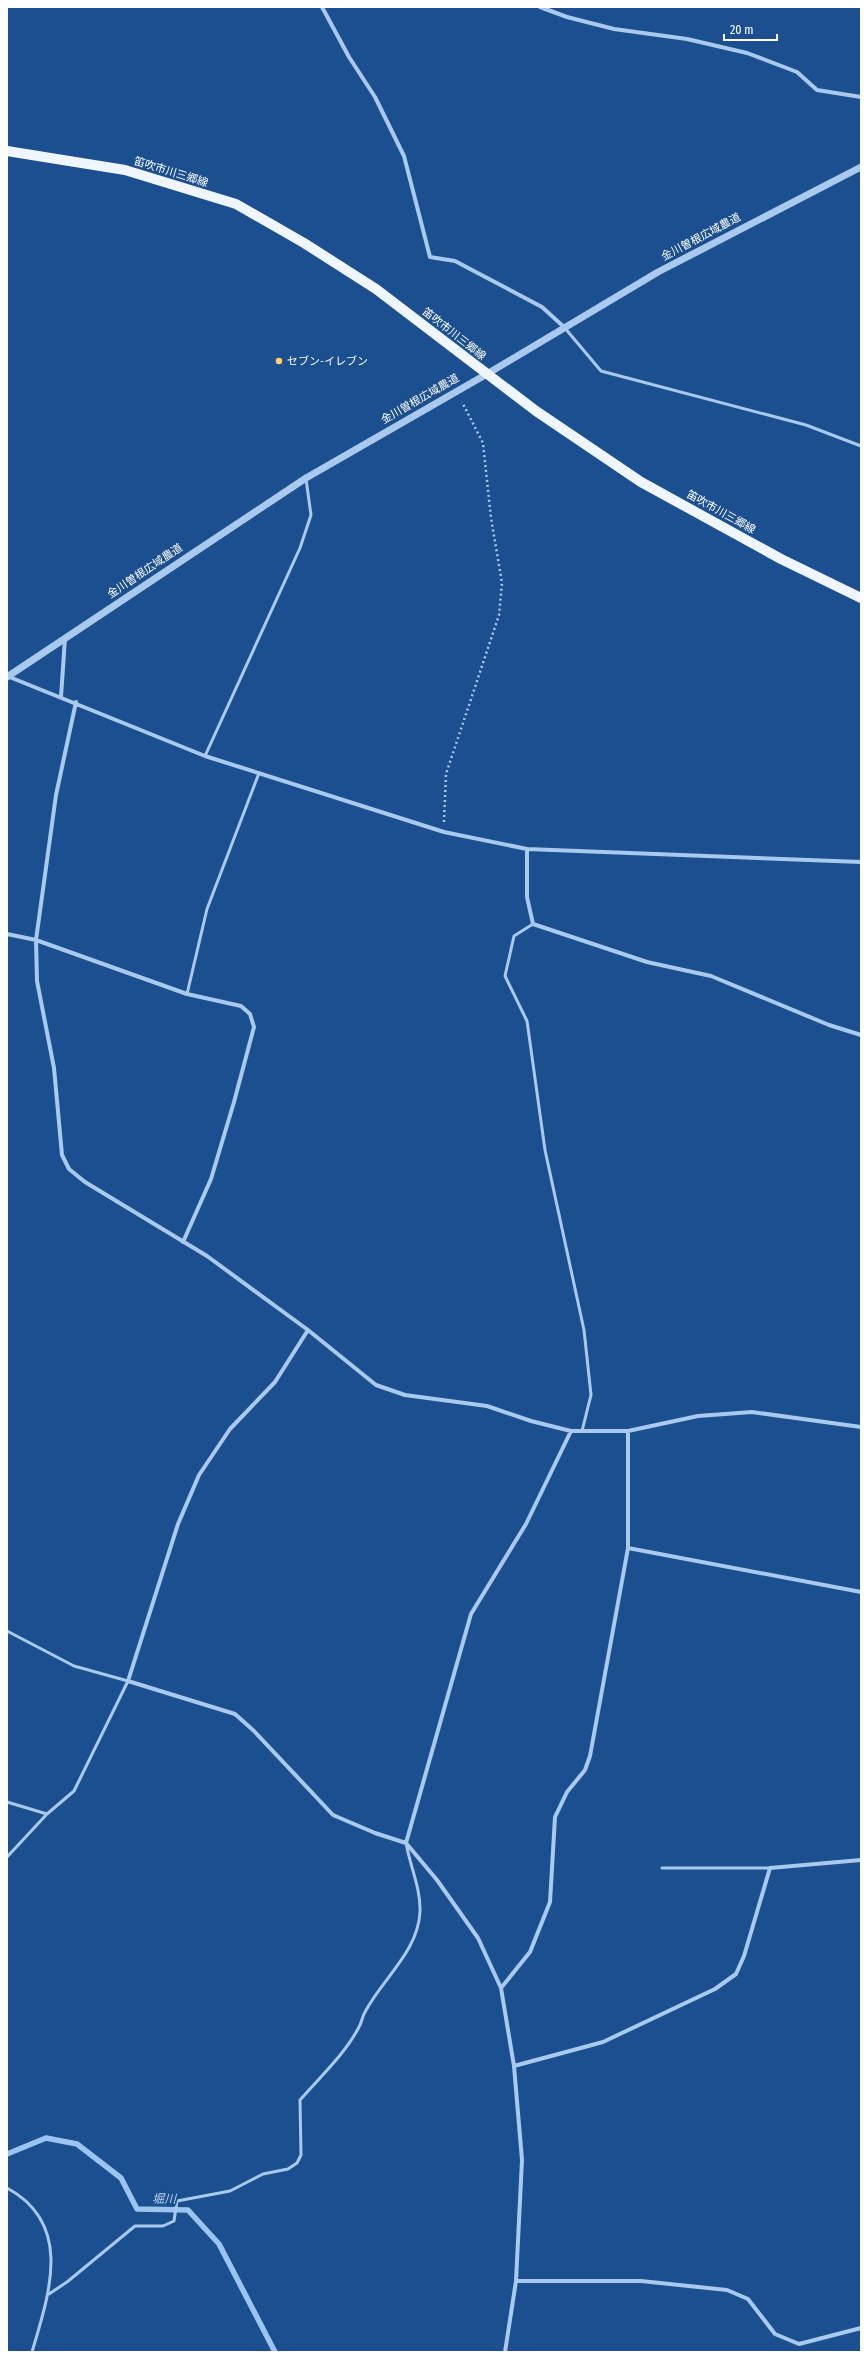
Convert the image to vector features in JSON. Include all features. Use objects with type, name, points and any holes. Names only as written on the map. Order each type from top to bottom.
[{"type":"main road","name":"笛吹市川三郷線","points":[[7,151],[125,170],[236,204],[304,243],[376,289],[486,374],[641,482],[781,559],[861,598]]},
{"type":"street","points":[[322,7],[349,57],[375,97],[404,156],[430,257],[455,261],[509,289],[542,307],[564,327]]},
{"type":"street","points":[[540,7],[567,17],[614,29],[688,39],[747,53],[798,72],[817,90],[861,97]]},
{"type":"street","name":"金川曽根広域農道","points":[[7,677],[306,478],[658,272],[861,167]]},
{"type":"street","points":[[61,697],[65,638]]},
{"type":"street","points":[[7,677],[76,702],[205,756],[444,832],[527,849],[861,862]]},
{"type":"street","points":[[76,702],[56,795],[36,940],[37,981],[54,1068],[62,1155],[69,1169],[85,1182],[207,1256],[308,1330],[376,1385],[405,1395],[487,1406],[531,1421],[571,1431],[628,1431],[698,1416],[752,1412],[861,1427]]},
{"type":"street","points":[[527,849],[527,897],[533,924],[647,962],[711,976],[829,1025],[861,1035]]},
{"type":"street","points":[[7,934],[36,940],[187,994],[241,1006],[250,1014],[254,1027],[211,1179],[183,1242]]},
{"type":"street","points":[[308,1330],[275,1382],[230,1429],[199,1475],[178,1524],[128,1681],[235,1714],[254,1731],[332,1815],[374,1833],[406,1843],[437,1880],[478,1938],[502,1988],[514,2066],[522,2160],[516,2281],[505,2352]]},
{"type":"street","points":[[406,1843],[471,1614],[526,1524],[571,1431]]},
{"type":"street","points":[[502,1988],[530,1952],[550,1902],[555,1817],[567,1792],[585,1770],[590,1756],[628,1548],[628,1431]]},
{"type":"street","points":[[628,1548],[861,1592]]},
{"type":"street","points":[[514,2066],[603,2042],[715,1989],[736,1974],[744,1956],[770,1868],[861,1860]]},
{"type":"street","points":[[516,2281],[641,2281],[727,2290],[748,2299],[775,2334],[800,2344],[861,2328]]},
{"type":"lane","points":[[564,327],[601,371],[806,425],[861,446]]},
{"type":"lane","points":[[205,756],[300,548],[311,515],[306,478]]},
{"type":"lane","points":[[187,994],[207,909],[259,773]]},
{"type":"lane","points":[[533,924],[514,936],[505,976],[527,1021],[546,1150],[584,1330],[591,1395],[582,1431]]},
{"type":"lane","points":[[7,1631],[74,1666],[128,1681],[74,1791],[47,1814],[7,1857]]},
{"type":"lane","points":[[7,1802],[47,1814]]},
{"type":"lane","points":[[49,2294],[67,2282],[135,2226],[163,2226],[174,2221],[177,2201],[230,2191],[263,2174],[288,2169],[297,2163],[301,2155],[300,2100],[345,2049],[360,2026],[364,2013],[401,1961],[416,1930],[420,1912],[419,1894],[410,1868],[406,1843]]},
{"type":"lane","points":[[662,1868],[770,1868]]},
{"type":"lane","points":[[7,2188],[24,2197],[44,2222],[52,2262],[49,2294],[32,2352]]},
{"type":"path","points":[[444,832],[446,774],[499,615],[502,582],[491,518],[483,443],[457,390]]},
{"type":"waterway","name":"堀川","points":[[7,2154],[46,2138],[77,2144],[121,2178],[137,2209],[188,2210],[219,2244],[275,2352]]},
{"type":"place","name":"セブン-イレブン","points":[[279,361]]}]
